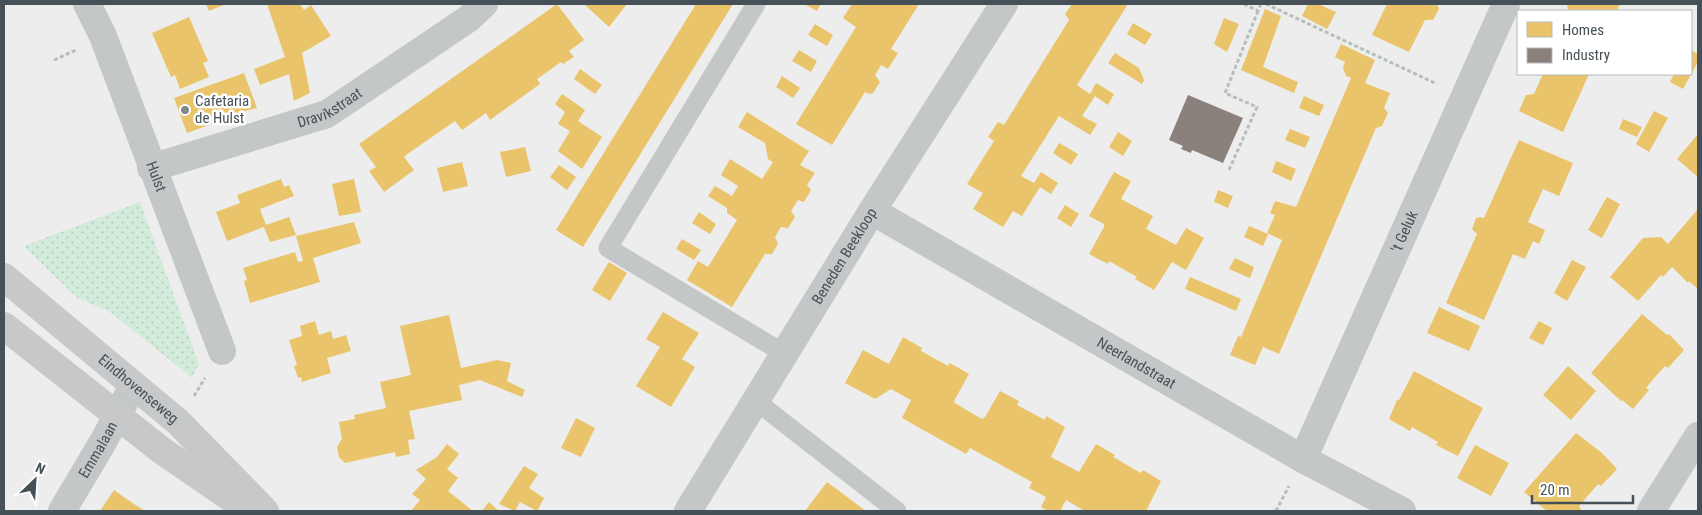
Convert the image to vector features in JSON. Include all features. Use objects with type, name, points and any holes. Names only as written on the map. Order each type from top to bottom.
[{"type":"main road","name":"Eindhovenseweg","points":[[4,277],[178,422],[265,511]]},
{"type":"main road","points":[[4,326],[160,450],[251,511]]},
{"type":"street","name":"Hulst","points":[[87,4],[103,36],[151,168],[222,351]]},
{"type":"street","name":"Dravikstraat","points":[[151,168],[327,114],[468,19],[484,4]]},
{"type":"street","name":"Beneden Beekloop","points":[[688,511],[872,211],[1004,4]]},
{"type":"street","name":"'t Geluk","points":[[1303,459],[1506,4]]},
{"type":"street","name":"Neerlandstraat","points":[[872,211],[1303,459],[1402,511]]},
{"type":"street","name":"Emmalaan","points":[[62,511],[118,416],[133,386]]},
{"type":"street","points":[[1651,511],[1698,436]]},
{"type":"lane","points":[[756,4],[608,248],[785,354]]},
{"type":"lane","points":[[756,400],[897,511]]},
{"type":"path","points":[[1244,4],[1258,11]]},
{"type":"path","points":[[1229,170],[1257,107],[1225,93],[1261,4]]},
{"type":"path","points":[[1266,4],[1464,98]]},
{"type":"green space","points":[[140,202],[199,364],[192,378],[109,311],[77,298],[24,246]]},
{"type":"building: Homes","points":[[206,4],[226,4],[209,11]]},
{"type":"building: Homes","points":[[267,4],[300,4],[304,10],[311,5],[331,36],[302,53],[310,93],[294,101],[289,74],[260,85],[254,69],[285,57]]},
{"type":"building: Homes","points":[[557,4],[584,40],[569,51],[574,57],[563,64],[561,62],[537,79],[540,84],[490,120],[486,113],[462,130],[455,121],[406,155],[404,157],[414,170],[384,192],[369,171],[376,167],[359,144]]},
{"type":"building: Homes","points":[[584,4],[627,4],[609,27]]},
{"type":"building: Homes","points":[[696,4],[733,4],[583,247],[556,230]]},
{"type":"building: Homes","points":[[804,4],[821,4],[817,11]]},
{"type":"building: Homes","points":[[852,4],[919,4],[891,49],[898,53],[888,69],[881,65],[875,75],[880,82],[873,93],[865,92],[832,145],[796,124],[856,27],[843,18]]},
{"type":"building: Homes","points":[[1072,4],[1128,4],[1077,85],[1090,94],[1096,83],[1114,94],[1108,105],[1095,96],[1082,116],[1097,124],[1090,135],[1059,116],[1021,176],[1034,183],[1041,172],[1058,183],[1051,194],[1040,187],[1022,216],[1013,211],[1003,227],[973,209],[983,193],[967,184],[994,141],[988,137],[998,122],[1004,125],[1069,20],[1065,14]]},
{"type":"building: Homes","points":[[1308,4],[1318,4],[1336,12],[1327,29],[1302,16]]},
{"type":"building: Homes","points":[[1387,4],[1437,4],[1439,9],[1433,20],[1425,20],[1409,52],[1372,35]]},
{"type":"building: Homes","points":[[1567,4],[1620,4],[1617,10],[1568,10]]},
{"type":"building: Homes","points":[[1265,9],[1281,16],[1263,67],[1298,82],[1294,93],[1241,70]]},
{"type":"building: Homes","points":[[189,17],[208,61],[203,63],[209,77],[180,89],[175,75],[171,77],[152,33]]},
{"type":"building: Homes","points":[[1224,18],[1239,24],[1227,52],[1214,44]]},
{"type":"building: Homes","points":[[1133,23],[1152,34],[1145,45],[1127,34]]},
{"type":"building: Homes","points":[[815,24],[833,35],[827,46],[808,35]]},
{"type":"building: Homes","points":[[1341,44],[1375,60],[1365,83],[1390,93],[1384,108],[1388,113],[1382,126],[1376,128],[1279,354],[1263,347],[1255,365],[1230,355],[1238,336],[1241,337],[1282,240],[1267,233],[1275,215],[1270,213],[1275,201],[1296,207],[1351,78],[1346,76],[1343,67],[1345,62],[1335,57]]},
{"type":"building: Homes","points":[[799,50],[817,61],[811,72],[792,61]]},
{"type":"building: Homes","points":[[1692,51],[1698,54],[1698,62],[1692,73]]},
{"type":"building: Homes","points":[[1115,53],[1139,68],[1144,80],[1142,84],[1108,63]]},
{"type":"building: Homes","points":[[580,69],[602,85],[595,94],[574,79]]},
{"type":"building: Homes","points":[[244,73],[257,108],[230,115],[231,117],[187,133],[174,98]]},
{"type":"building: Homes","points":[[1543,75],[1589,75],[1563,132],[1519,111],[1526,95],[1534,94]]},
{"type":"building: Homes","points":[[1674,75],[1691,75],[1683,89],[1670,82]]},
{"type":"building: Homes","points":[[782,76],[800,88],[793,98],[776,87]]},
{"type":"building: Homes","points":[[562,94],[585,110],[578,121],[602,137],[582,169],[558,151],[570,131],[558,124],[565,112],[555,104]]},
{"type":"building: Homes","points":[[1304,96],[1324,105],[1319,116],[1299,108]]},
{"type":"building: Homes","points":[[1654,111],[1668,118],[1649,152],[1636,144]]},
{"type":"building: Homes","points":[[747,112],[809,151],[800,165],[815,173],[807,185],[811,190],[804,202],[798,200],[791,211],[795,217],[788,228],[781,227],[775,237],[778,244],[772,254],[765,254],[732,307],[687,280],[698,261],[708,267],[737,220],[727,213],[727,208],[708,196],[715,186],[732,196],[738,186],[721,175],[730,159],[762,179],[773,162],[768,159],[765,143],[738,127]]},
{"type":"building: Homes","points":[[1623,119],[1642,127],[1637,137],[1619,129]]},
{"type":"building: Homes","points":[[1290,129],[1310,137],[1305,148],[1285,140]]},
{"type":"building: Homes","points":[[1118,132],[1132,141],[1123,156],[1109,147]]},
{"type":"building: Homes","points":[[1698,134],[1698,177],[1677,159]]},
{"type":"building: Homes","points":[[1519,140],[1573,163],[1559,196],[1543,189],[1528,222],[1545,230],[1539,244],[1533,241],[1525,259],[1513,254],[1484,320],[1446,303],[1477,234],[1472,229],[1476,218],[1484,218]]},
{"type":"building: Homes","points":[[1059,143],[1078,154],[1071,165],[1053,153]]},
{"type":"building: Homes","points":[[525,147],[531,171],[506,177],[500,152]]},
{"type":"building: Homes","points":[[1276,161],[1296,169],[1291,181],[1272,172]]},
{"type":"building: Homes","points":[[462,162],[468,186],[443,192],[437,168]]},
{"type":"building: Homes","points":[[559,165],[576,177],[567,190],[550,177]]},
{"type":"building: Homes","points":[[1114,172],[1131,181],[1121,199],[1153,216],[1146,229],[1176,245],[1186,228],[1204,238],[1186,270],[1172,262],[1154,290],[1135,279],[1137,277],[1109,261],[1108,264],[1089,254],[1104,224],[1089,216]]},
{"type":"building: Homes","points":[[281,179],[284,187],[289,185],[294,196],[260,209],[266,225],[289,217],[296,235],[270,242],[264,227],[227,241],[216,212],[240,203],[237,195]]},
{"type":"building: Homes","points":[[354,179],[361,212],[339,216],[332,184]]},
{"type":"building: Homes","points":[[1218,190],[1233,196],[1228,208],[1214,202]]},
{"type":"building: Homes","points":[[1607,197],[1620,204],[1602,238],[1588,230]]},
{"type":"building: Homes","points":[[1065,205],[1079,214],[1071,227],[1057,218]]},
{"type":"building: Homes","points":[[1698,209],[1698,289],[1689,281],[1688,283],[1672,267],[1663,277],[1661,275],[1638,301],[1610,277],[1643,238],[1661,237],[1668,244]]},
{"type":"building: Homes","points":[[699,212],[716,224],[710,234],[692,223]]},
{"type":"building: Homes","points":[[354,222],[361,243],[313,258],[320,282],[250,303],[244,281],[247,280],[243,268],[295,252],[298,262],[303,261],[296,236]]},
{"type":"building: Homes","points":[[1249,226],[1268,234],[1263,246],[1244,237]]},
{"type":"building: Homes","points":[[682,239],[701,250],[694,260],[676,249]]},
{"type":"building: Homes","points":[[1235,258],[1254,267],[1250,278],[1229,269]]},
{"type":"building: Homes","points":[[1572,260],[1586,267],[1567,301],[1554,293]]},
{"type":"building: Homes","points":[[609,262],[627,273],[610,301],[592,290]]},
{"type":"building: Homes","points":[[1190,277],[1241,299],[1236,311],[1185,289]]},
{"type":"building: Homes","points":[[1439,307],[1480,326],[1469,351],[1427,333]]},
{"type":"building: Homes","points":[[663,312],[699,333],[682,359],[695,367],[671,407],[636,386],[660,347],[646,339]]},
{"type":"building: Homes","points":[[1642,314],[1667,335],[1669,334],[1684,350],[1668,368],[1665,366],[1655,377],[1646,388],[1649,390],[1633,409],[1621,401],[1591,373]]},
{"type":"building: Homes","points":[[449,315],[461,368],[497,360],[511,363],[507,381],[525,390],[522,397],[480,380],[459,385],[462,400],[409,411],[415,439],[408,440],[410,454],[396,457],[395,452],[345,463],[339,457],[337,447],[342,439],[339,422],[355,419],[354,415],[386,408],[380,382],[411,375],[400,326]]},
{"type":"building: Homes","points":[[315,321],[319,335],[331,331],[333,339],[346,335],[351,351],[327,358],[331,373],[302,382],[301,377],[298,378],[294,366],[297,365],[289,340],[302,336],[300,326]]},
{"type":"building: Homes","points":[[1539,321],[1552,328],[1543,345],[1529,338]]},
{"type":"building: Homes","points":[[903,337],[922,348],[921,351],[948,366],[950,363],[969,374],[954,401],[982,419],[1000,391],[1019,401],[1017,405],[1045,420],[1046,416],[1065,427],[1051,457],[1079,472],[1096,444],[1115,455],[1113,457],[1141,473],[1143,470],[1161,481],[1146,511],[1085,511],[1066,500],[1060,511],[1048,511],[1041,507],[1046,497],[1029,488],[1032,482],[970,448],[966,454],[902,418],[911,400],[891,389],[875,399],[845,383],[863,350],[889,364]]},
{"type":"building: Homes","points":[[1568,366],[1596,391],[1571,420],[1543,395]]},
{"type":"building: Homes","points":[[1414,371],[1483,408],[1458,456],[1436,445],[1438,442],[1412,427],[1410,431],[1389,419],[1397,400],[1399,400]]},
{"type":"building: Homes","points":[[576,418],[595,428],[581,457],[561,448]]},
{"type":"building: Homes","points":[[1576,433],[1602,453],[1617,469],[1601,486],[1598,484],[1579,506],[1581,509],[1579,511],[1547,511],[1524,492]]},
{"type":"building: Homes","points":[[447,444],[459,454],[447,469],[458,478],[448,491],[473,511],[411,511],[420,500],[412,494],[426,479],[416,470],[437,457]]},
{"type":"building: Homes","points":[[1475,445],[1509,463],[1491,496],[1457,478]]},
{"type":"building: Homes","points":[[524,466],[538,474],[529,488],[544,498],[537,511],[520,502],[515,511],[499,504]]},
{"type":"building: Homes","points":[[827,482],[866,511],[805,511]]},
{"type":"building: Homes","points":[[114,490],[131,502],[145,511],[100,511]]},
{"type":"building: Homes","points":[[489,502],[499,511],[482,511]]},
{"type":"building: Industry","points":[[1188,95],[1243,118],[1223,163],[1192,150],[1191,153],[1181,149],[1183,146],[1169,140]]},
{"type":"place","name":"Cafetaria de Hulst","points":[[185,110]]}]
